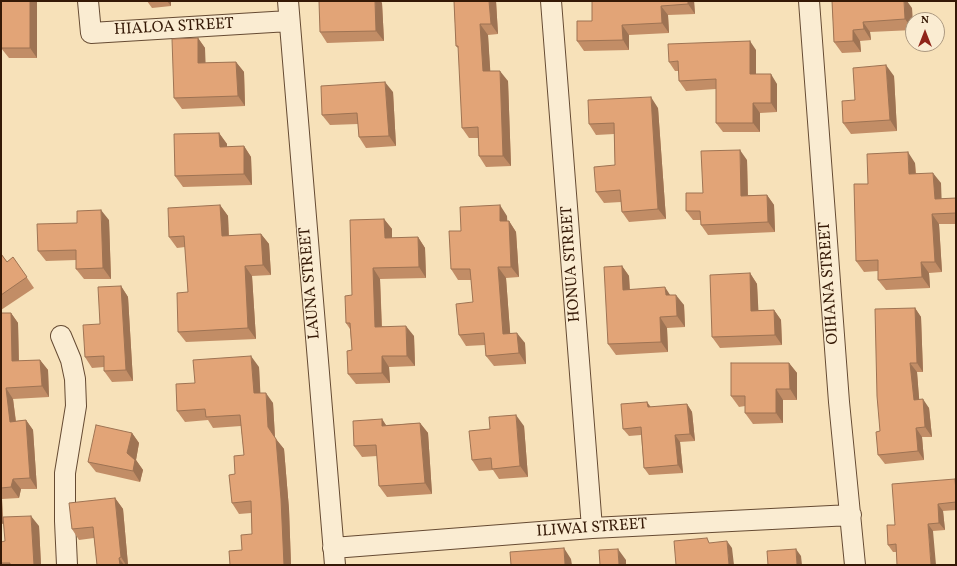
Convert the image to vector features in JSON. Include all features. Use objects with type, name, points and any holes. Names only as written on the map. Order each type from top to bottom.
[{"type":"street","name":"HIALOA STREET","points":[[88,1],[90,33],[290,21]]},
{"type":"street","name":"LAUNA STREET","points":[[288,1],[334,557]]},
{"type":"street","name":"HONUA STREET","points":[[551,1],[592,528]]},
{"type":"street","name":"OIHANA STREET","points":[[809,1],[839,402],[855,565]]},
{"type":"street","points":[[61,336],[71,360],[75,379],[76,406],[66,473],[65,521],[67,565]]},
{"type":"street","name":"ILIWAI STREET","points":[[334,557],[592,528],[851,515]]},
{"type":"building","points":[[1,1],[30,1],[30,48],[1,48]]},
{"type":"building","points":[[319,1],[375,1],[376,31],[320,32]]},
{"type":"building","points":[[454,1],[489,1],[491,24],[480,24],[483,71],[500,71],[503,156],[479,156],[478,127],[462,128]]},
{"type":"building","points":[[592,1],[688,1],[688,4],[661,6],[662,23],[622,25],[623,40],[577,41],[577,21],[592,21]]},
{"type":"building","points":[[832,1],[904,1],[905,19],[863,22],[864,29],[853,30],[853,41],[834,42]]},
{"type":"building","points":[[198,38],[198,63],[236,62],[238,96],[174,98],[172,39]]},
{"type":"building","points":[[750,41],[750,74],[771,74],[771,103],[753,103],[753,123],[716,123],[716,79],[679,81],[678,61],[669,62],[668,44]]},
{"type":"building","points":[[886,65],[890,120],[843,123],[842,101],[855,100],[853,68]]},
{"type":"building","points":[[385,82],[389,136],[359,137],[357,113],[322,115],[321,86]]},
{"type":"building","points":[[651,97],[658,209],[622,212],[620,190],[596,192],[594,167],[615,165],[614,123],[589,124],[588,100]]},
{"type":"building","points":[[219,133],[220,147],[244,146],[244,174],[175,176],[174,134]]},
{"type":"building","points":[[740,150],[741,196],[767,195],[768,222],[701,225],[700,211],[686,211],[686,193],[703,193],[701,151]]},
{"type":"building","points":[[908,152],[909,174],[933,173],[935,199],[956,198],[956,213],[932,214],[935,262],[921,262],[922,277],[878,280],[878,260],[856,261],[854,184],[868,184],[867,154]]},
{"type":"building","points":[[220,205],[222,236],[261,234],[263,265],[245,266],[248,328],[178,332],[177,293],[188,292],[184,236],[169,237],[168,208]]},
{"type":"building","points":[[500,205],[500,221],[509,221],[511,267],[498,267],[503,334],[517,333],[519,353],[486,356],[484,333],[459,335],[456,304],[473,302],[470,269],[451,269],[449,231],[461,231],[460,207]]},
{"type":"building","points":[[101,210],[103,268],[76,269],[76,250],[38,251],[37,224],[77,223],[77,211]]},
{"type":"building","points":[[384,219],[385,238],[418,237],[419,267],[373,268],[375,327],[406,326],[407,356],[382,356],[382,373],[348,374],[347,351],[352,350],[350,323],[346,323],[345,296],[352,295],[350,220]]},
{"type":"building","points":[[1,254],[7,262],[13,257],[27,277],[1,295]]},
{"type":"building","points":[[622,266],[623,290],[665,287],[666,295],[676,295],[677,316],[660,317],[661,342],[608,344],[604,267]]},
{"type":"building","points":[[750,273],[751,311],[774,310],[775,335],[712,337],[710,275]]},
{"type":"building","points":[[121,286],[126,370],[104,371],[104,356],[85,357],[83,325],[100,324],[98,287]]},
{"type":"building","points":[[915,308],[917,363],[910,363],[914,400],[923,399],[925,427],[916,428],[918,451],[878,455],[876,432],[880,431],[877,396],[875,309]]},
{"type":"building","points":[[1,313],[11,313],[12,361],[40,360],[42,386],[6,388],[10,422],[26,420],[30,478],[13,479],[11,487],[1,488]]},
{"type":"building","points":[[251,356],[254,393],[266,393],[268,427],[276,439],[284,565],[230,565],[229,551],[242,550],[241,535],[252,534],[251,501],[232,503],[229,475],[235,474],[234,456],[244,455],[240,415],[206,417],[205,409],[177,411],[176,384],[195,383],[193,360]]},
{"type":"building","points":[[731,363],[789,363],[790,389],[776,389],[776,413],[745,413],[745,396],[731,396]]},
{"type":"building","points":[[647,402],[648,407],[687,404],[690,434],[675,435],[678,465],[644,468],[641,427],[623,429],[621,404]]},
{"type":"building","points":[[516,415],[520,466],[492,469],[491,458],[472,460],[469,431],[490,429],[489,417]]},
{"type":"building","points":[[382,419],[382,426],[420,423],[425,483],[379,486],[376,445],[354,446],[353,421]]},
{"type":"building","points":[[96,425],[132,433],[127,453],[135,460],[133,471],[88,462]]},
{"type":"building","points":[[955,479],[956,502],[938,504],[939,523],[928,524],[931,565],[897,565],[896,544],[888,545],[887,525],[895,525],[892,484]]},
{"type":"building","points":[[115,498],[121,557],[119,558],[120,565],[97,565],[93,527],[72,529],[69,503]]},
{"type":"building","points":[[31,516],[34,565],[10,565],[10,563],[1,563],[1,542],[5,541],[3,517]]},
{"type":"building","points":[[707,538],[709,543],[727,541],[729,565],[676,565],[674,541]]},
{"type":"building","points":[[564,548],[565,565],[511,565],[510,552]]},
{"type":"building","points":[[618,549],[619,565],[600,565],[599,550]]},
{"type":"building","points":[[796,549],[797,565],[768,565],[767,551]]}]
